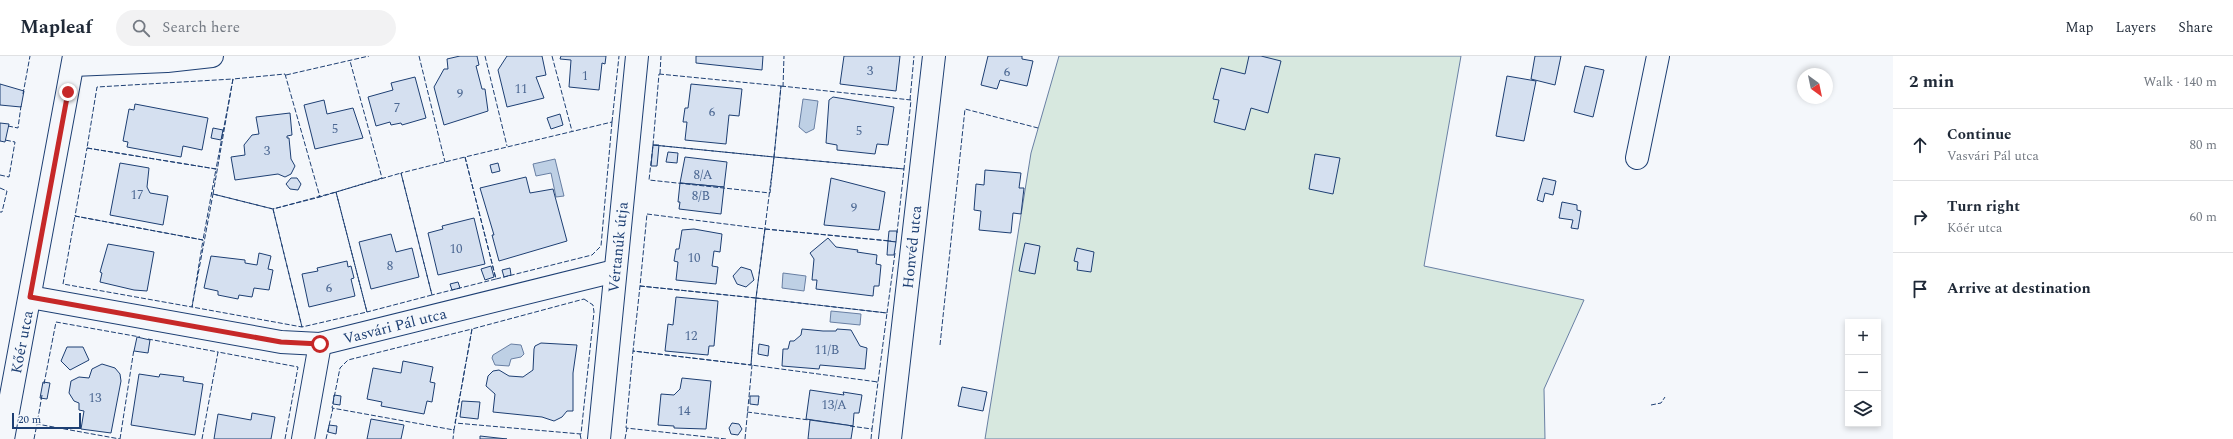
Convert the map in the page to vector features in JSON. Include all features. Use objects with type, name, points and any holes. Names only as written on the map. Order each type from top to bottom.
[{"type":"street","points":[[74,61],[167,61],[212,56]]},
{"type":"street","name":"Vértanúk útja","points":[[599,439],[637,56]]},
{"type":"street","name":"Honvéd utca","points":[[890,439],[934,56]]},
{"type":"street","points":[[1638,158],[1658,56]]},
{"type":"street","name":"Kőér utca","points":[[3,439],[6,393],[30,297],[74,61]]},
{"type":"street","name":"Vasvári Pál utca","points":[[30,297],[281,342],[320,344],[615,271]]},
{"type":"street","points":[[303,439],[320,344]]},
{"type":"shaded area","points":[[1059,56],[1461,56],[1424,266],[1584,300],[1544,389],[1545,439],[985,439],[1031,153]]},
{"type":"water","points":[[803,99],[818,101],[814,129],[806,133],[799,127]]},
{"type":"water","points":[[555,159],[564,196],[556,197],[551,173],[536,176],[533,164]]},
{"type":"water","points":[[783,273],[806,276],[804,291],[782,288]]},
{"type":"water","points":[[831,311],[861,314],[860,325],[830,322]]},
{"type":"water","points":[[511,344],[521,345],[524,354],[521,357],[511,359],[509,366],[495,365],[492,358],[493,355]]},
{"type":"building","points":[[460,56],[477,56],[479,65],[476,66],[482,89],[485,89],[488,111],[444,125],[434,87],[444,69],[448,69],[447,59]]},
{"type":"building","points":[[507,56],[542,56],[546,75],[536,77],[544,98],[507,107],[498,70]]},
{"type":"building","points":[[561,56],[606,56],[605,64],[602,63],[599,90],[569,87],[571,60],[560,59]]},
{"type":"building","points":[[696,56],[763,56],[762,70],[696,63]]},
{"type":"building","points":[[844,56],[900,56],[896,91],[840,84]]},
{"type":"building","points":[[988,56],[1022,56],[1022,59],[1033,61],[1027,86],[1000,80],[997,89],[981,85]]},
{"type":"building","points":[[1249,56],[1261,56],[1281,61],[1268,113],[1251,108],[1245,130],[1214,122],[1219,100],[1213,99],[1221,68],[1245,74]]},
{"type":"building","points":[[1535,56],[1561,56],[1555,85],[1531,79]]},
{"type":"building","points":[[1585,66],[1604,70],[1593,117],[1574,112]]},
{"type":"building","points":[[1507,76],[1536,81],[1524,141],[1496,136]]},
{"type":"building","points":[[415,77],[426,118],[402,125],[401,123],[391,125],[390,122],[376,126],[368,97],[393,90],[391,83]]},
{"type":"building","points":[[0,84],[24,91],[21,107],[0,105]]},
{"type":"building","points":[[691,84],[742,89],[739,116],[729,115],[726,144],[685,140],[687,122],[683,122],[685,108],[688,108]]},
{"type":"building","points":[[833,97],[894,107],[888,145],[877,144],[875,154],[837,150],[837,145],[826,143],[829,100]]},
{"type":"building","points":[[324,100],[327,114],[353,108],[363,138],[315,149],[304,105]]},
{"type":"building","points":[[135,104],[208,118],[202,150],[183,146],[181,157],[127,147],[128,142],[123,141],[129,109],[134,110]]},
{"type":"building","points":[[290,113],[292,135],[287,136],[287,138],[289,138],[291,159],[295,166],[291,174],[285,177],[278,174],[235,180],[231,157],[245,155],[244,145],[252,135],[259,134],[256,117]]},
{"type":"building","points":[[560,114],[563,125],[551,129],[547,118]]},
{"type":"building","points":[[0,123],[9,124],[5,142],[0,141]]},
{"type":"building","points":[[213,128],[223,130],[221,140],[211,138]]},
{"type":"building","points":[[653,145],[659,145],[657,166],[651,166]]},
{"type":"building","points":[[668,152],[678,153],[677,163],[666,162]]},
{"type":"building","points":[[1315,154],[1340,158],[1333,194],[1309,189]]},
{"type":"building","points":[[685,157],[727,162],[724,187],[680,183]]},
{"type":"building","points":[[120,163],[149,168],[147,187],[150,193],[168,196],[163,225],[110,215]]},
{"type":"building","points":[[498,163],[500,171],[492,173],[490,165]]},
{"type":"building","points":[[985,170],[1021,173],[1019,188],[1024,188],[1021,214],[1013,213],[1011,233],[979,230],[981,211],[974,210],[976,184],[984,185]]},
{"type":"building","points":[[526,177],[530,193],[553,189],[567,241],[499,261],[492,235],[494,235],[480,188]]},
{"type":"building","points":[[291,178],[297,178],[301,184],[298,190],[290,189],[286,184]]},
{"type":"building","points":[[831,178],[885,192],[879,230],[824,225]]},
{"type":"building","points":[[1543,178],[1556,181],[1553,195],[1545,193],[1543,202],[1537,200]]},
{"type":"building","points":[[680,183],[724,187],[721,214],[679,209],[680,202],[678,202]]},
{"type":"building","points":[[1562,202],[1577,205],[1577,210],[1581,211],[1578,229],[1571,228],[1573,220],[1559,218]]},
{"type":"building","points":[[474,218],[485,264],[438,275],[428,233],[443,229],[442,226]]},
{"type":"building","points":[[694,229],[722,234],[720,252],[714,251],[712,266],[718,267],[716,284],[676,280],[678,262],[674,261],[676,249],[679,249],[682,230]]},
{"type":"building","points":[[889,231],[897,231],[896,242],[888,241]]},
{"type":"building","points":[[391,234],[396,252],[412,248],[419,277],[371,289],[359,242]]},
{"type":"building","points":[[828,238],[836,247],[858,250],[857,252],[877,255],[876,264],[881,265],[879,286],[874,286],[873,296],[816,289],[817,280],[812,280],[814,259],[810,253]]},
{"type":"building","points":[[888,241],[896,242],[894,255],[887,255]]},
{"type":"building","points":[[1025,243],[1040,246],[1035,274],[1019,271]]},
{"type":"building","points":[[108,244],[154,252],[147,291],[134,290],[100,282],[102,273],[100,272]]},
{"type":"building","points":[[1077,248],[1094,252],[1091,272],[1077,270],[1078,262],[1074,261]]},
{"type":"building","points":[[259,253],[271,256],[268,269],[273,270],[269,290],[254,288],[252,297],[239,295],[238,299],[218,295],[218,291],[204,288],[211,256],[245,260],[245,263],[257,265]]},
{"type":"building","points":[[347,261],[348,267],[351,266],[354,278],[351,279],[355,296],[309,307],[302,274],[318,271],[317,268]]},
{"type":"building","points":[[491,266],[494,277],[485,280],[481,269]]},
{"type":"building","points":[[741,267],[751,270],[754,280],[746,287],[737,284],[733,276]]},
{"type":"building","points":[[510,268],[511,275],[504,277],[502,270]]},
{"type":"building","points":[[458,282],[460,288],[452,290],[450,284]]},
{"type":"building","points":[[676,297],[718,301],[714,346],[709,346],[708,355],[665,351],[668,324],[673,325]]},
{"type":"building","points":[[802,329],[823,331],[836,331],[837,329],[851,330],[860,346],[867,348],[865,369],[820,365],[819,369],[782,366],[783,349],[788,349],[790,341],[794,341],[801,335]]},
{"type":"building","points":[[137,337],[150,340],[148,353],[134,351]]},
{"type":"building","points":[[541,343],[577,345],[573,373],[573,411],[567,411],[562,417],[554,421],[542,417],[493,412],[495,394],[486,386],[488,376],[493,371],[499,370],[509,376],[523,377],[533,370],[534,349],[535,346]]},
{"type":"building","points":[[759,344],[769,346],[768,356],[758,354]]},
{"type":"building","points":[[67,347],[83,347],[89,360],[70,370],[61,361]]},
{"type":"building","points":[[403,361],[433,367],[430,382],[435,383],[432,402],[427,401],[424,414],[381,406],[382,402],[367,399],[373,368],[401,373]]},
{"type":"building","points":[[102,364],[115,368],[120,374],[121,381],[111,433],[81,429],[84,411],[79,410],[79,403],[74,401],[69,393],[71,381],[79,377],[89,378],[92,369]]},
{"type":"building","points":[[139,374],[159,377],[160,374],[184,377],[183,381],[203,384],[195,435],[131,425]]},
{"type":"building","points":[[682,378],[711,381],[706,429],[674,428],[674,426],[658,425],[661,394],[674,395],[680,389]]},
{"type":"building","points":[[43,382],[50,383],[47,399],[40,398]]},
{"type":"building","points":[[962,387],[987,392],[983,411],[958,406]]},
{"type":"building","points":[[810,390],[844,395],[843,392],[862,395],[859,413],[854,413],[853,426],[806,419]]},
{"type":"building","points":[[334,395],[341,396],[340,405],[333,404]]},
{"type":"building","points":[[750,396],[759,396],[758,405],[750,404]]},
{"type":"building","points":[[462,401],[480,402],[478,419],[460,417]]},
{"type":"building","points":[[252,413],[275,417],[271,439],[214,439],[218,414],[251,420]]},
{"type":"building","points":[[371,419],[404,425],[401,439],[367,439]]},
{"type":"building","points":[[810,420],[853,426],[851,439],[808,439]]},
{"type":"building","points":[[732,423],[739,424],[742,429],[738,435],[731,434],[729,428]]},
{"type":"building","points":[[329,425],[337,426],[336,434],[328,432]]},
{"type":"building","points":[[480,436],[507,439],[480,439]]},
{"type":"fence","points":[[23,94],[30,56]]},
{"type":"fence","points":[[286,75],[369,56]]},
{"type":"fence","points":[[419,56],[445,162]]},
{"type":"fence","points":[[485,56],[507,146]]},
{"type":"fence","points":[[552,56],[572,131]]},
{"type":"fence","points":[[612,122],[619,56]]},
{"type":"fence","points":[[660,74],[661,56]]},
{"type":"fence","points":[[783,87],[784,56]]},
{"type":"fence","points":[[910,100],[914,56]]},
{"type":"fence","points":[[319,195],[320,197],[382,178],[350,61]]},
{"type":"fence","points":[[285,74],[320,197],[273,209],[213,194],[233,79],[285,74]]},
{"type":"fence","points":[[659,74],[781,86],[774,157],[653,145],[659,74]]},
{"type":"fence","points":[[233,79],[216,169],[87,148],[97,87],[233,79]]},
{"type":"fence","points":[[781,86],[911,100],[904,169],[774,157],[781,86]]},
{"type":"fence","points":[[8,126],[18,128],[21,106]]},
{"type":"fence","points":[[940,345],[965,109],[1038,128]]},
{"type":"fence","points":[[612,122],[601,246],[592,255],[496,279],[465,157],[612,122]]},
{"type":"fence","points":[[0,175],[9,177],[15,142],[5,140]]},
{"type":"fence","points":[[653,145],[774,157],[770,193],[649,180],[653,145]]},
{"type":"fence","points":[[87,148],[216,169],[203,240],[75,216],[87,148]]},
{"type":"fence","points":[[465,157],[496,279],[432,295],[401,173],[465,157]]},
{"type":"fence","points":[[895,253],[887,313],[756,298],[774,157],[904,169],[897,233]]},
{"type":"fence","points":[[401,173],[432,295],[367,312],[336,192],[401,173]]},
{"type":"fence","points":[[0,188],[7,191],[2,212],[0,212]]},
{"type":"fence","points":[[336,192],[367,312],[302,327],[273,209],[336,192]]},
{"type":"fence","points":[[213,194],[273,209],[302,327],[192,307],[213,194]]},
{"type":"fence","points":[[647,214],[765,229],[756,298],[640,286],[647,214]]},
{"type":"fence","points":[[75,216],[203,240],[192,307],[63,284],[75,216]]},
{"type":"fence","points":[[765,229],[891,241]]},
{"type":"fence","points":[[765,229],[889,241]]},
{"type":"fence","points":[[640,286],[756,298],[751,365],[633,351],[640,286]]},
{"type":"fence","points":[[756,298],[887,313],[878,382],[751,365],[756,298]]},
{"type":"fence","points":[[584,299],[593,305],[594,312],[581,434],[455,423],[472,329],[584,299]]},
{"type":"fence","points":[[44,384],[56,322],[140,337]]},
{"type":"fence","points":[[472,329],[454,430],[332,408],[340,368],[348,360],[472,329]]},
{"type":"fence","points":[[148,339],[218,352]]},
{"type":"fence","points":[[120,439],[134,349]]},
{"type":"fence","points":[[726,439],[626,428],[633,351],[751,365]]},
{"type":"fence","points":[[202,439],[218,352],[298,367],[285,439]]},
{"type":"fence","points":[[745,439],[752,365]]},
{"type":"fence","points":[[850,426],[872,429],[878,382],[876,382]]},
{"type":"fence","points":[[42,395],[37,424],[120,439]]},
{"type":"fence","points":[[1651,405],[1661,403],[1665,397]]},
{"type":"fence","points":[[326,439],[333,408]]},
{"type":"fence","points":[[747,412],[809,420]]},
{"type":"fence","points":[[34,439],[37,424]]},
{"type":"fence","points":[[625,439],[627,428]]},
{"type":"fence","points":[[453,429],[453,439]]},
{"type":"fence","points":[[871,439],[872,429]]},
{"type":"fence","points":[[580,434],[581,439]]},
{"type":"route","points":[[68,92],[30,297],[281,342],[320,344]]}]
